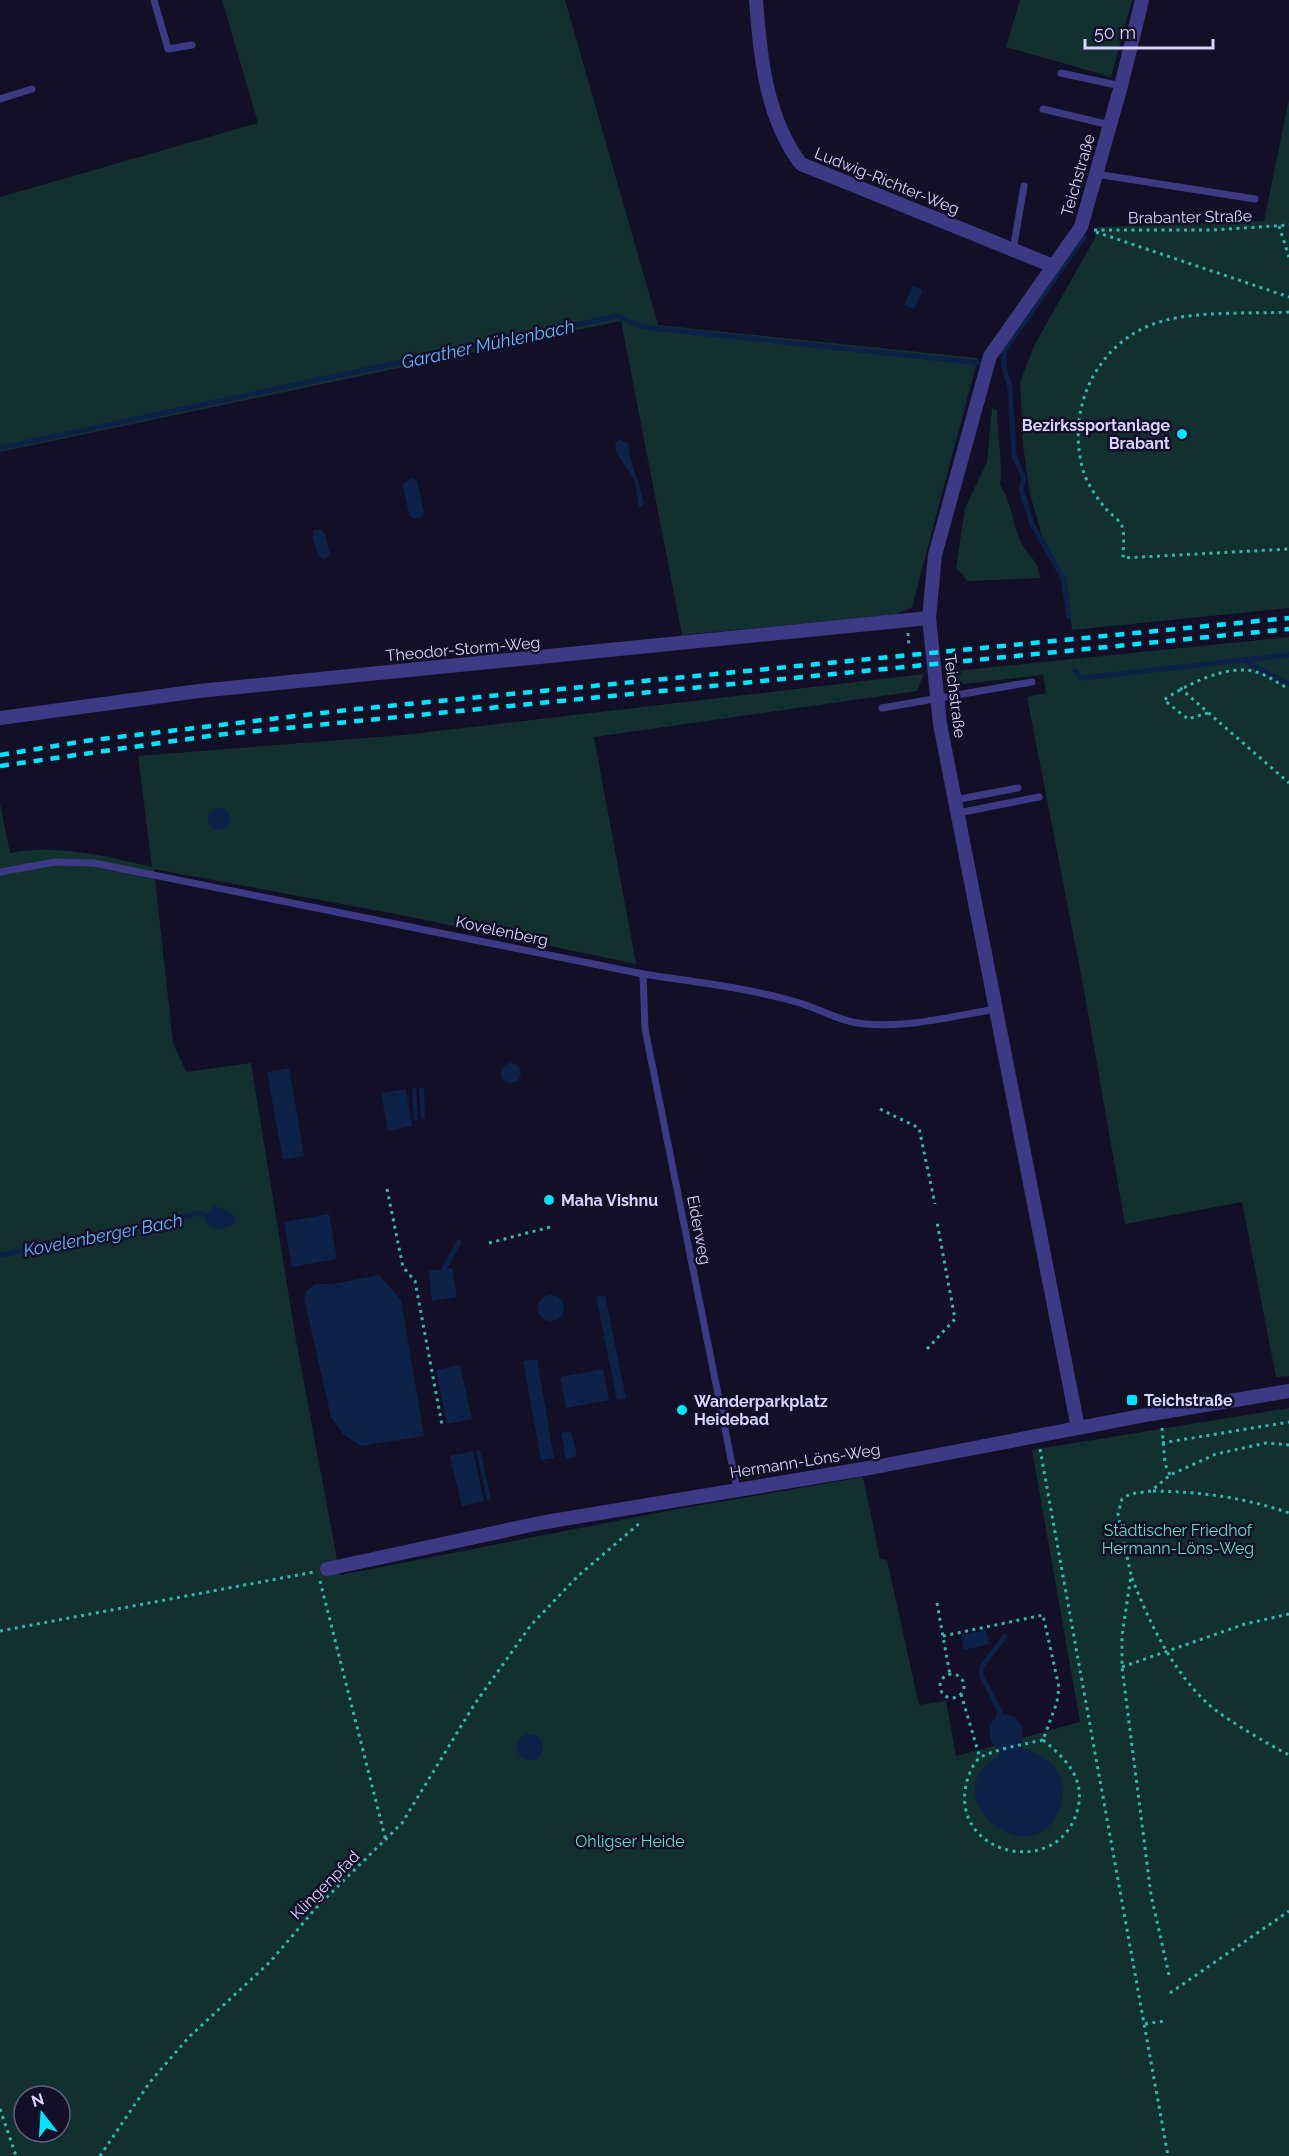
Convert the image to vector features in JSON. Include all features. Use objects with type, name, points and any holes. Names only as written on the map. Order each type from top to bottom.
[{"type":"street","name":"Ludwig-Richter-Weg","points":[[756,0],[762,70],[789,148],[801,164],[1053,266]]},
{"type":"street","name":"Teichstraße","points":[[1078,1428],[936,698],[929,618],[935,555],[990,357],[1081,227],[1121,86],[1142,0]]},
{"type":"street","name":"Theodor-Storm-Weg","points":[[0,718],[175,694],[929,618]]},
{"type":"street","name":"Hermann-Löns-Weg","points":[[322,1570],[540,1523],[1289,1391]]},
{"type":"lane","points":[[154,0],[168,49],[192,45]]},
{"type":"lane","points":[[1061,73],[1121,86]]},
{"type":"lane","points":[[0,99],[32,89]]},
{"type":"lane","points":[[1043,109],[1110,125]]},
{"type":"lane","points":[[1096,174],[1255,199]]},
{"type":"lane","points":[[1012,250],[1024,186]]},
{"type":"lane","points":[[882,708],[1032,682]]},
{"type":"lane","points":[[957,806],[1018,788]]},
{"type":"lane","points":[[957,806],[1039,797]]},
{"type":"lane","name":"Kovelenberg","points":[[0,872],[55,862],[94,863],[643,975],[730,988],[801,1003],[837,1019],[864,1024],[905,1025],[996,1009]]},
{"type":"lane","name":"Eiderweg","points":[[643,975],[645,1029],[738,1489]]},
{"type":"path","name":"Brabanter Straße","points":[[1289,225],[1212,230],[1092,230],[1289,297]]},
{"type":"path","points":[[1279,226],[1289,257]]},
{"type":"path","points":[[1289,312],[1170,319],[1128,337],[1112,350],[1090,379],[1079,414],[1078,434],[1085,475],[1102,504],[1122,525],[1123,558],[1289,549]]},
{"type":"path","points":[[1208,712],[1188,719],[1164,700],[1180,688],[1215,675],[1243,670],[1256,672],[1289,689]]},
{"type":"path","points":[[1180,688],[1289,783]]},
{"type":"path","points":[[880,1109],[919,1128],[935,1204]]},
{"type":"path","points":[[387,1189],[403,1267],[415,1281],[442,1425]]},
{"type":"path","points":[[927,1349],[955,1319],[937,1222]]},
{"type":"path","points":[[489,1243],[554,1226]]},
{"type":"path","points":[[1162,1443],[1289,1422]]},
{"type":"path","points":[[1161,1426],[1165,1464],[1170,1475]]},
{"type":"path","points":[[1037,1437],[1168,2156]]},
{"type":"path","points":[[1151,1491],[1170,1475],[1206,1458],[1266,1443],[1289,1445]]},
{"type":"path","points":[[1289,1513],[1246,1499],[1218,1494],[1151,1491],[1130,1494],[1122,1499],[1118,1514],[1131,1575],[1146,1616],[1166,1652],[1208,1704],[1289,1755]]},
{"type":"path","name":"Klingenpfad","points":[[100,2156],[150,2082],[189,2037],[270,1962],[316,1908],[402,1823],[517,1641],[550,1604],[643,1521],[645,1504]]},
{"type":"path","points":[[0,1631],[322,1570],[386,1841]]},
{"type":"path","points":[[1131,1575],[1122,1636],[1122,1667],[1151,1895],[1169,1975]]},
{"type":"path","points":[[937,1603],[950,1675]]},
{"type":"path","points":[[1122,1667],[1245,1624],[1289,1614]]},
{"type":"path","points":[[943,1636],[1043,1615],[1059,1687],[1042,1740]]},
{"type":"path","points":[[961,1694],[952,1698],[943,1692],[942,1682],[950,1675],[957,1676],[963,1681],[961,1694],[980,1758]]},
{"type":"path","points":[[1042,1740],[1062,1755],[1073,1770],[1079,1788],[1078,1808],[1071,1825],[1059,1840],[1042,1849],[1024,1853],[1005,1850],[988,1842],[975,1829],[967,1812],[964,1794],[968,1775],[980,1758],[1042,1740]]},
{"type":"path","points":[[1170,1993],[1289,1911]]},
{"type":"path","points":[[1145,2024],[1164,2021]]},
{"type":"path","points":[[0,2109],[16,2156]]},
{"type":"green space","points":[[222,0],[565,0],[658,325],[978,358],[912,607],[895,615],[682,635],[621,321],[0,452],[0,197],[258,123]]},
{"type":"green space","points":[[1020,0],[1132,0],[1111,77],[1006,47]]},
{"type":"green space","points":[[1289,99],[1289,608],[1072,630],[1066,580],[1042,536],[1030,494],[1023,445],[1020,382],[1035,344],[1095,238],[1097,227],[1264,221]]},
{"type":"green space","points":[[992,408],[997,410],[1000,485],[1008,500],[1019,539],[1036,563],[1040,578],[968,581],[956,568],[965,508],[987,462]]},
{"type":"green space","points":[[1289,637],[1289,1376],[1276,1377],[1242,1202],[1125,1224],[1084,990],[1027,697],[1046,693],[1043,675],[955,685],[945,672]]},
{"type":"green space","name":"Ohligser Heide","points":[[924,674],[917,691],[594,737],[636,964],[411,917],[154,869],[173,1043],[186,1072],[251,1063],[296,1340],[340,1575],[667,1511],[863,1477],[880,1559],[887,1560],[919,1705],[946,1701],[956,1756],[1080,1722],[1085,1750],[1032,1450],[1289,1408],[1289,2156],[0,2156],[0,803],[10,853],[46,850],[81,852],[152,867],[138,756],[404,735]]},
{"type":"water","points":[[913,286],[923,290],[914,309],[904,305]]},
{"type":"water","points":[[620,439],[628,444],[644,504],[639,508],[635,481],[616,452],[615,443]]},
{"type":"water","points":[[413,478],[417,481],[424,512],[423,517],[414,519],[409,515],[403,484]]},
{"type":"water","points":[[318,529],[325,533],[330,555],[324,559],[319,556],[313,540],[313,531]]},
{"type":"water","points":[[219,808],[227,811],[230,819],[227,827],[219,830],[211,827],[208,819],[211,811]]},
{"type":"water","points":[[507,1063],[515,1063],[521,1069],[521,1077],[515,1083],[507,1083],[501,1077],[501,1069]]},
{"type":"water","points":[[289,1068],[304,1156],[283,1160],[267,1072]]},
{"type":"water","points":[[412,1088],[416,1088],[418,1120],[414,1120]]},
{"type":"water","points":[[419,1088],[424,1088],[425,1119],[421,1119]]},
{"type":"water","points":[[406,1089],[412,1126],[388,1131],[381,1093]]},
{"type":"water","points":[[214,1206],[225,1209],[236,1218],[235,1223],[223,1229],[211,1228],[206,1223],[205,1215]]},
{"type":"water","points":[[329,1214],[337,1259],[292,1267],[284,1222]]},
{"type":"water","points":[[452,1268],[457,1297],[432,1301],[429,1271]]},
{"type":"water","points":[[379,1275],[401,1300],[424,1436],[361,1446],[343,1434],[331,1417],[304,1298],[306,1291],[315,1284],[333,1284]]},
{"type":"water","points":[[551,1295],[560,1299],[564,1308],[560,1317],[551,1321],[542,1317],[538,1308],[542,1299]]},
{"type":"water","points":[[605,1295],[626,1398],[617,1400],[596,1297]]},
{"type":"water","points":[[537,1359],[554,1458],[541,1460],[523,1361]]},
{"type":"water","points":[[460,1365],[472,1419],[447,1424],[436,1370]]},
{"type":"water","points":[[603,1369],[609,1400],[566,1408],[560,1377]]},
{"type":"water","points":[[571,1431],[577,1456],[566,1459],[561,1433]]},
{"type":"water","points":[[480,1450],[491,1499],[487,1500],[476,1451]]},
{"type":"water","points":[[473,1451],[484,1501],[462,1506],[450,1456]]},
{"type":"water","points":[[986,1630],[989,1644],[964,1650],[961,1635]]},
{"type":"water","points":[[1004,1714],[1014,1716],[1023,1727],[1021,1748],[1040,1756],[1055,1768],[1063,1786],[1060,1807],[1047,1828],[1029,1836],[1009,1834],[992,1823],[979,1808],[975,1789],[981,1770],[1002,1754],[991,1741],[989,1726],[994,1719]]},
{"type":"water","points":[[530,1734],[539,1738],[543,1747],[539,1756],[530,1760],[521,1756],[517,1747],[521,1738]]},
{"type":"waterway","points":[[1069,617],[1063,578],[1032,524],[1021,489],[1024,478],[1014,456],[1010,387],[1004,368],[1004,351],[1084,237]]},
{"type":"waterway","name":"Garather Mühlenbach","points":[[0,448],[617,316],[643,327],[979,363]]},
{"type":"waterway","points":[[1075,671],[1081,678],[1289,655]]},
{"type":"waterway","points":[[1248,663],[1289,684]]},
{"type":"waterway","name":"Kovelenberger Bach","points":[[0,1255],[116,1233],[199,1213],[205,1215]]},
{"type":"waterway","points":[[444,1269],[459,1242]]},
{"type":"waterway","points":[[998,1716],[1000,1711],[982,1677],[981,1668],[1005,1636]]},
{"type":"railway","points":[[0,755],[85,741],[347,710],[1289,618]]},
{"type":"railway","points":[[0,766],[216,735],[1289,629]]},
{"type":"place","name":"Bezirkssportanlage Brabant","points":[[1182,434]]},
{"type":"place","name":"Maha Vishnu","points":[[549,1200]]},
{"type":"place","name":"Teichstraße","points":[[1132,1400]]},
{"type":"place","name":"Wanderparkplatz Heidebad","points":[[682,1410]]},
{"type":"park label","name":"Städtischer Friedhof Hermann-Löns-Weg","points":[[1178,1539]]}]
